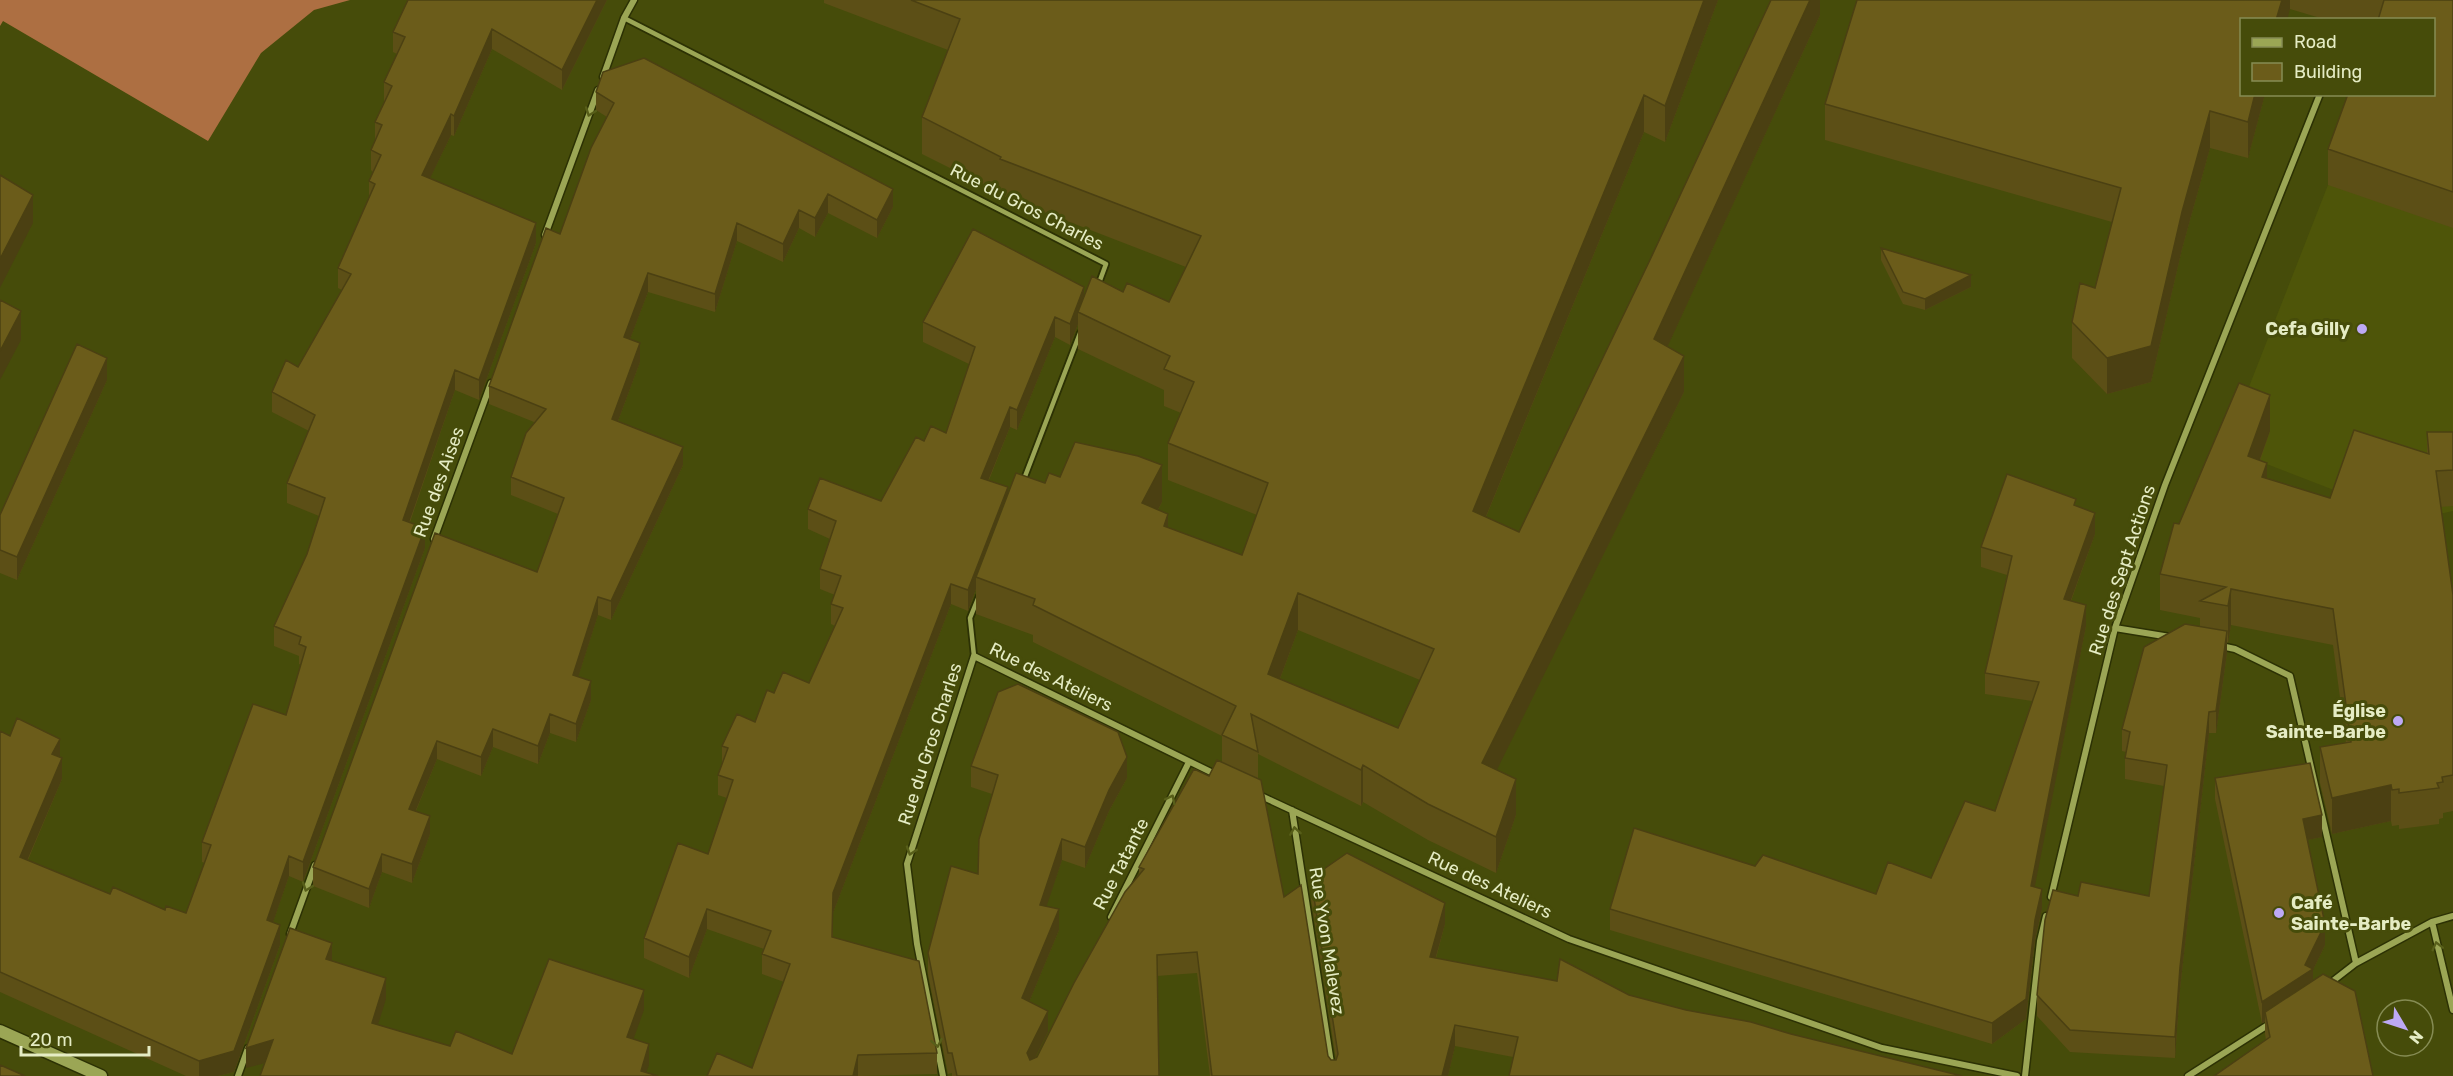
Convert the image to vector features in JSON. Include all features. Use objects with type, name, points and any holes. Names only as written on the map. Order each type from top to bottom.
[{"type":"main road","points":[[0,1031],[100,1076]]},
{"type":"street","points":[[543,242],[624,18],[634,0]]},
{"type":"street","name":"Rue des Sept Actions","points":[[2025,1076],[2040,941],[2115,628],[2165,485],[2319,96]]},
{"type":"street","name":"Rue des Aises","points":[[432,545],[494,377]]},
{"type":"street","points":[[2115,628],[2181,639]]},
{"type":"street","points":[[2214,645],[2235,649],[2290,676],[2356,963]]},
{"type":"street","name":"Rue des Ateliers","points":[[974,656],[1220,776]]},
{"type":"street","name":"Rue du Gros Charles","points":[[943,1076],[917,944],[907,864],[974,656]]},
{"type":"street","name":"Rue Tatante","points":[[1106,928],[1189,762]]},
{"type":"street","name":"Rue des Ateliers","points":[[1251,791],[1569,939],[1882,1048],[2017,1076]]},
{"type":"street","name":"Rue Yvon Malevez","points":[[1292,810],[1333,1076]]},
{"type":"street","points":[[289,937],[318,858]]},
{"type":"street","points":[[2320,991],[2356,963],[2432,922],[2453,916]]},
{"type":"street","points":[[2432,922],[2453,1010]]},
{"type":"street","points":[[2188,1076],[2274,1022]]},
{"type":"street","points":[[238,1076],[252,1038]]},
{"type":"lane","name":"Rue du Gros Charles","points":[[624,18],[1106,264],[1098,286]]},
{"type":"lane","points":[[1022,484],[1082,329]]},
{"type":"lane","name":"Rue du Gros Charles","points":[[974,656],[970,618],[983,585]]},
{"type":"shaded area","points":[[0,0],[350,0],[314,10],[261,53],[208,141],[3,21],[0,26]]},
{"type":"shaded area","name":"Cefa Gilly","points":[[2328,185],[2453,187],[2453,511],[2426,517],[2339,492],[2225,448]]},
{"type":"building","points":[[408,0],[597,0],[562,70],[492,29],[454,116],[451,114],[422,175],[536,223],[479,380],[455,370],[403,520],[425,528],[303,862],[289,856],[267,920],[280,925],[234,1051],[199,1061],[0,972],[0,731],[10,736],[17,718],[60,739],[52,754],[62,758],[20,857],[110,894],[113,887],[165,910],[166,906],[186,913],[211,845],[202,842],[253,704],[286,715],[306,647],[299,644],[301,637],[274,626],[307,554],[325,498],[287,483],[315,415],[272,392],[286,360],[298,367],[351,274],[338,268],[375,184],[369,181],[381,155],[371,150],[382,125],[375,122],[392,86],[384,82],[405,37],[393,32]]},
{"type":"building","points":[[911,0],[1704,0],[1665,106],[1644,95],[1473,511],[1519,532],[1649,262],[1771,0],[1810,0],[1654,339],[1684,356],[1482,763],[1516,779],[1496,837],[1428,804],[1363,765],[1361,770],[1251,714],[1258,752],[1222,735],[1236,706],[1033,605],[1035,599],[976,577],[1016,473],[1045,483],[1049,473],[1060,477],[1075,442],[1138,456],[1162,465],[1142,503],[1168,514],[1164,526],[1242,555],[1268,483],[1168,443],[1194,382],[1164,369],[1170,356],[1078,312],[1092,276],[1123,292],[1127,283],[1169,302],[1201,236],[1000,159],[1001,157],[922,117],[960,19]],"holes":[[[1298,593],[1434,649],[1398,728],[1268,674]]]},
{"type":"building","points":[[1857,0],[2282,0],[2277,18],[2240,18],[2240,96],[2254,96],[2248,122],[2210,111],[2182,212],[2151,346],[2107,358],[2072,322],[2080,283],[2095,288],[2121,188],[1825,104]]},
{"type":"building","points":[[2384,0],[2453,0],[2453,192],[2328,149],[2347,96],[2435,96],[2435,18],[2379,18]]},
{"type":"building","points":[[644,58],[893,189],[877,220],[828,194],[815,218],[799,210],[783,244],[737,223],[715,294],[648,273],[624,337],[640,343],[612,419],[683,447],[611,601],[598,597],[573,675],[591,681],[576,724],[550,714],[538,746],[493,729],[481,757],[437,741],[409,809],[430,816],[412,864],[382,854],[369,889],[313,867],[435,533],[537,572],[564,498],[511,477],[526,433],[546,409],[489,386],[546,228],[560,234],[591,148],[614,103],[596,92],[603,72]]},
{"type":"building","points":[[0,175],[33,195],[0,259]]},
{"type":"building","points":[[973,229],[1084,287],[1070,324],[1055,317],[1017,410],[1010,407],[981,478],[1008,487],[968,590],[951,584],[833,893],[832,937],[919,961],[937,1053],[858,1055],[853,1076],[707,1076],[717,1053],[752,1068],[790,964],[762,954],[771,931],[707,909],[689,957],[644,938],[678,843],[708,854],[733,780],[718,775],[728,748],[722,746],[737,714],[755,722],[767,690],[774,693],[783,672],[809,683],[843,608],[831,604],[841,576],[820,569],[836,521],[808,509],[820,478],[881,501],[916,437],[924,441],[931,426],[946,433],[975,347],[923,322]]},
{"type":"building","points":[[1881,248],[1971,275],[1925,299],[1903,292]]},
{"type":"building","points":[[0,300],[21,311],[0,351]]},
{"type":"building","points":[[77,344],[107,358],[17,557],[0,550],[0,515]]},
{"type":"building","points":[[2239,383],[2270,395],[2248,456],[2267,463],[2262,477],[2330,498],[2354,430],[2429,454],[2427,432],[2453,432],[2453,470],[2436,471],[2453,595],[2453,775],[2442,777],[2443,782],[2437,783],[2439,788],[2399,793],[2399,789],[2392,790],[2391,785],[2332,798],[2320,747],[2351,742],[2333,609],[2231,589],[2228,606],[2200,601],[2226,587],[2160,574],[2174,523],[2179,524]]},
{"type":"building","points":[[2007,474],[2076,499],[2074,505],[2095,513],[2064,599],[2086,605],[2031,886],[2042,889],[2035,920],[2026,999],[1992,1023],[1610,909],[1634,828],[1755,866],[1763,855],[1876,894],[1888,862],[1931,878],[1965,801],[1995,811],[2039,682],[1985,673],[2012,556],[1981,547]]},
{"type":"building","points":[[2185,624],[2227,631],[2216,711],[2209,712],[2180,967],[2175,1037],[2070,1030],[2037,995],[2045,920],[2053,890],[2078,896],[2081,882],[2149,896],[2167,765],[2125,758],[2130,732],[2122,729],[2144,647]]},
{"type":"building","points":[[1018,684],[1118,732],[1127,757],[1109,790],[1085,847],[1062,839],[1040,905],[1059,909],[1022,998],[1048,1011],[1027,1053],[1030,1060],[1037,1057],[1074,983],[1125,892],[1144,869],[1139,867],[1194,769],[1209,776],[1217,760],[1261,780],[1284,897],[1301,885],[1328,1056],[1331,1060],[1336,1060],[1338,1054],[1311,878],[1347,853],[1445,903],[1430,957],[1557,981],[1560,959],[1629,995],[1686,1010],[1751,1022],[1962,1076],[1509,1076],[1518,1037],[1455,1025],[1442,1076],[1212,1076],[1197,952],[1157,955],[1159,1076],[957,1076],[952,1053],[948,1053],[928,953],[951,866],[978,874],[979,839],[998,775],[971,766],[998,692]]},
{"type":"building","points":[[2310,763],[2322,815],[2303,819],[2325,924],[2305,965],[2313,969],[2262,1002],[2215,778]]},
{"type":"building","points":[[290,928],[332,943],[326,959],[386,978],[372,1023],[450,1046],[456,1031],[512,1054],[549,959],[644,990],[627,1037],[649,1044],[641,1071],[658,1076],[260,1076],[273,1040],[246,1048]]},
{"type":"building","points":[[2323,974],[2355,991],[2373,1076],[2214,1076],[2270,1037],[2265,1012]]},
{"type":"building","points":[[0,1065],[25,1076],[0,1076]]},
{"type":"place","name":"Cefa Gilly","points":[[2362,329]]},
{"type":"place","name":"Église Sainte-Barbe","points":[[2398,721]]},
{"type":"place","name":"Café Sainte-Barbe","points":[[2279,913]]}]
